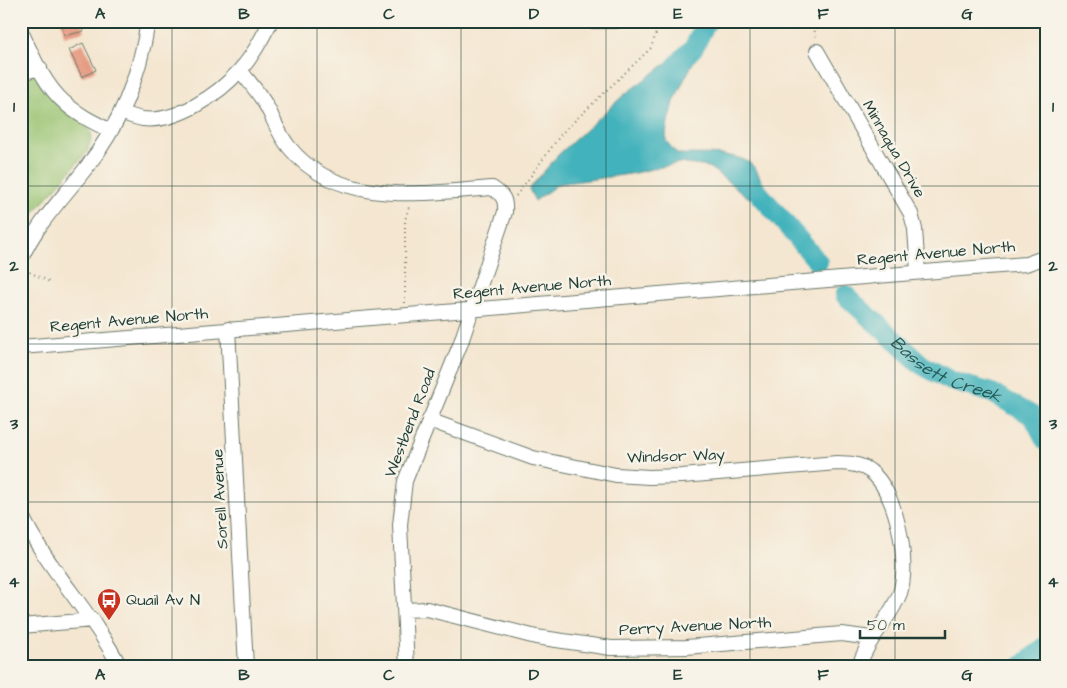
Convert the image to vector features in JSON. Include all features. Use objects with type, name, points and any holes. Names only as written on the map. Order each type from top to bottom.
[{"type":"street","points":[[21,259],[44,220],[86,168],[111,131],[138,71],[148,21]]},
{"type":"street","points":[[121,112],[138,118],[153,119],[195,106],[217,91],[240,70],[271,21]]},
{"type":"street","points":[[569,21],[616,21]]},
{"type":"street","points":[[21,30],[53,91],[65,104],[111,131]]},
{"type":"street","name":"Minnaqua Drive","points":[[817,52],[911,214],[915,229],[918,272]]},
{"type":"street","points":[[21,73],[40,68]]},
{"type":"street","points":[[240,70],[266,106],[287,145],[300,160],[318,173],[363,189],[400,194],[492,188],[502,194],[506,201]]},
{"type":"street","name":"Westbend Road","points":[[408,667],[401,503],[412,460],[472,309],[505,212],[506,201]]},
{"type":"street","name":"Regent Avenue North","points":[[21,347],[1026,264],[1046,258]]},
{"type":"street","name":"Sorell Avenue","points":[[228,329],[246,667]]},
{"type":"street","name":"Windsor Way","points":[[429,420],[533,458],[616,475],[674,476],[837,463],[860,465],[870,471],[885,488],[892,505],[904,566],[900,592],[896,602],[871,638]]},
{"type":"street","points":[[21,514],[40,551],[93,620],[120,667]]},
{"type":"street","name":"Perry Avenue North","points":[[405,610],[427,610],[536,637],[611,648],[686,647],[842,634],[871,638]]},
{"type":"street","points":[[21,626],[93,620]]},
{"type":"street","points":[[859,667],[871,638]]},
{"type":"path","points":[[506,201],[513,200],[562,133],[645,54],[658,33],[660,21]]},
{"type":"path","points":[[813,21],[817,52]]},
{"type":"path","points":[[405,306],[405,220],[408,207],[417,205]]},
{"type":"path","points":[[21,269],[52,283]]},
{"type":"green space","points":[[21,45],[46,92],[89,128],[92,136],[87,152],[37,209],[21,233]]},
{"type":"water","points":[[691,45],[699,51],[673,106],[669,117],[666,141],[677,154],[726,155],[744,160],[757,171],[765,195],[749,198],[709,167],[679,163],[630,174],[558,184],[535,201],[529,189],[558,155],[625,94]]},
{"type":"building","points":[[61,21],[82,21],[84,31],[64,36]]},
{"type":"building","points":[[83,43],[96,70],[82,77],[69,50]]},
{"type":"waterway","name":"Bassett Creek","points":[[676,66],[694,47],[707,21]]},
{"type":"waterway","name":"Bassett Creek","points":[[742,179],[752,185],[818,262]]},
{"type":"waterway","name":"Bassett Creek","points":[[845,295],[922,365],[951,381],[992,393],[1033,416],[1046,441]]},
{"type":"waterway","name":"Bassett Creek","points":[[1021,667],[1046,646]]},
{"type":"place","name":"Quail Av N","points":[[109,621]]}]
